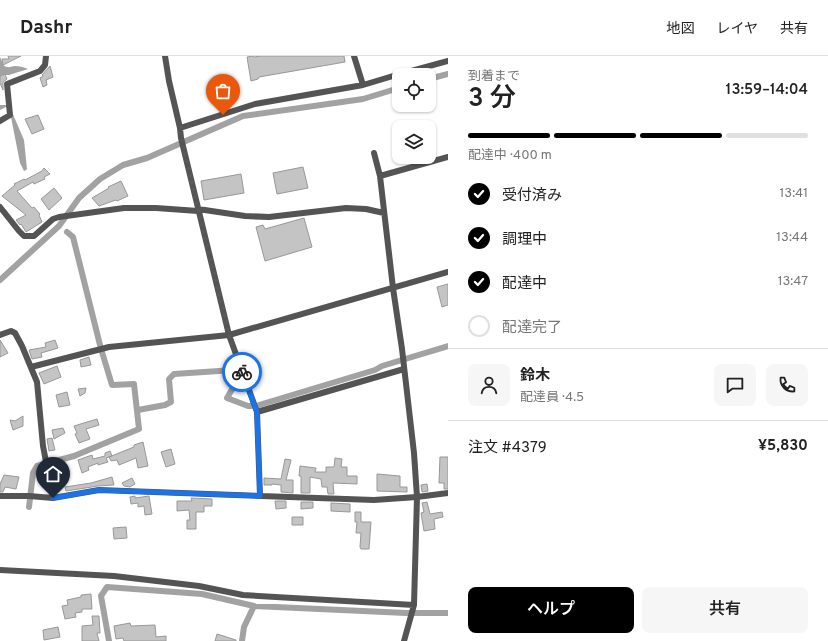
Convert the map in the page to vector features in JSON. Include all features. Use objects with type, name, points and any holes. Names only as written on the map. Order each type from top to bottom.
[{"type":"street","points":[[0,121],[10,115],[7,84],[43,68],[46,61],[46,56]]},
{"type":"street","points":[[165,56],[181,138],[229,335],[257,412],[260,496]]},
{"type":"street","points":[[354,56],[363,86]]},
{"type":"street","points":[[180,128],[255,104],[363,86],[448,61]]},
{"type":"street","points":[[374,153],[380,176],[393,288],[402,349],[414,453],[417,497],[414,606],[404,641]]},
{"type":"street","points":[[380,176],[448,157]]},
{"type":"street","points":[[0,207],[24,236],[34,236],[53,219],[59,217],[124,208],[198,210],[245,216],[269,217],[346,208],[366,209],[384,213]]},
{"type":"street","points":[[31,366],[109,346],[229,335],[448,272]]},
{"type":"street","points":[[0,335],[12,331],[15,333],[37,382],[43,446],[53,498]]},
{"type":"street","points":[[257,412],[404,367]]},
{"type":"street","points":[[0,496],[53,498],[99,490],[374,500],[448,493]]},
{"type":"street","points":[[0,570],[103,575],[199,586],[243,595],[414,606]]},
{"type":"shaded area","points":[[0,57],[4,66],[18,66],[28,69],[0,77]]},
{"type":"shaded area","points":[[0,105],[9,105],[24,140],[27,169],[24,171],[20,163],[10,112],[6,107],[0,110]]},
{"type":"building","points":[[8,56],[21,56],[3,65],[2,59],[9,59]]},
{"type":"building","points":[[344,56],[345,62],[259,77],[258,79],[251,81],[247,57]]},
{"type":"building","points":[[50,66],[53,77],[46,80],[47,85],[43,87],[40,78]]},
{"type":"building","points":[[5,74],[7,79],[3,82],[3,90],[0,83],[0,76]]},
{"type":"building","points":[[38,115],[44,129],[32,134],[25,119]]},
{"type":"building","points":[[303,167],[308,188],[277,194],[273,173]]},
{"type":"building","points":[[44,168],[50,174],[44,177],[45,179],[34,184],[33,182],[17,191],[32,208],[34,207],[40,214],[39,215],[42,222],[26,232],[21,224],[20,225],[16,220],[26,215],[2,196],[15,185],[14,184],[42,171]]},
{"type":"building","points":[[241,174],[244,193],[204,200],[201,181]]},
{"type":"building","points":[[121,181],[128,196],[99,206],[92,198],[109,188],[108,187]]},
{"type":"building","points":[[54,188],[62,198],[49,210],[41,199]]},
{"type":"building","points":[[304,218],[312,247],[265,261],[256,227],[263,225],[265,229]]},
{"type":"building","points":[[448,284],[448,305],[442,307],[437,287]]},
{"type":"building","points":[[0,340],[8,353],[0,357]]},
{"type":"building","points":[[55,340],[58,348],[41,353],[42,357],[32,359],[29,350],[46,347],[45,343]]},
{"type":"building","points":[[89,357],[91,365],[81,367],[80,360]]},
{"type":"building","points":[[57,366],[61,377],[44,384],[39,373]]},
{"type":"building","points":[[86,388],[85,393],[80,396],[78,389]]},
{"type":"building","points":[[67,392],[70,405],[59,407],[56,395]]},
{"type":"building","points":[[23,416],[23,426],[13,430],[10,420],[15,421]]},
{"type":"building","points":[[97,419],[99,425],[86,429],[90,439],[79,443],[75,434],[77,433],[74,426]]},
{"type":"building","points":[[63,428],[65,433],[54,439],[52,430]]},
{"type":"building","points":[[52,438],[55,450],[49,451],[47,439]]},
{"type":"building","points":[[143,442],[148,466],[138,468],[136,458],[119,465],[117,460],[111,461],[109,457]]},
{"type":"building","points":[[171,449],[175,464],[166,467],[161,452]]},
{"type":"building","points":[[110,451],[112,456],[106,458],[108,462],[98,465],[98,463],[88,467],[89,470],[82,473],[78,460],[92,455],[93,459],[105,456],[105,453]]},
{"type":"building","points":[[440,457],[448,457],[448,489],[444,489],[444,483],[439,483]]},
{"type":"building","points":[[335,458],[342,459],[341,467],[347,467],[347,476],[357,476],[357,484],[333,483],[334,494],[328,494],[327,487],[322,487],[321,479],[310,477],[310,493],[301,493],[301,476],[299,476],[300,466],[316,468],[315,472],[326,472],[326,467],[334,467]]},
{"type":"building","points":[[285,459],[291,460],[286,480],[293,480],[293,493],[281,492],[281,485],[264,485],[264,478],[281,479]]},
{"type":"building","points":[[377,474],[400,476],[400,487],[407,487],[407,492],[377,491]]},
{"type":"building","points":[[4,475],[19,477],[16,489],[5,487],[3,492],[0,492],[0,484]]},
{"type":"building","points":[[112,477],[114,485],[66,491],[65,487],[91,483]]},
{"type":"building","points":[[132,478],[135,484],[130,487],[124,486],[122,483]]},
{"type":"building","points":[[427,484],[428,491],[422,492],[421,485]]},
{"type":"building","points":[[135,496],[135,498],[149,496],[152,514],[145,515],[144,506],[138,507],[138,503],[131,504],[130,497]]},
{"type":"building","points":[[191,498],[212,499],[212,506],[204,506],[204,512],[196,512],[196,529],[187,529],[187,520],[190,520],[189,510],[177,511],[177,501],[192,501]]},
{"type":"building","points":[[275,501],[286,501],[286,508],[276,509]]},
{"type":"building","points":[[301,502],[313,502],[313,508],[301,509]]},
{"type":"building","points":[[427,502],[430,514],[442,512],[443,517],[434,519],[435,529],[424,531],[421,513],[424,512],[422,503]]},
{"type":"building","points":[[331,503],[350,504],[350,512],[331,511]]},
{"type":"building","points":[[355,512],[361,512],[361,522],[371,522],[369,549],[361,549],[360,547],[361,533],[356,533],[357,522],[355,522]]},
{"type":"building","points":[[292,517],[303,517],[303,525],[292,525]]},
{"type":"building","points":[[126,527],[127,538],[114,539],[113,528]]},
{"type":"building","points":[[91,594],[92,609],[82,609],[82,612],[75,613],[76,617],[65,619],[62,606],[68,605],[67,600],[81,597],[81,595]]},
{"type":"building","points":[[92,616],[99,616],[100,633],[97,633],[99,641],[82,641],[82,626],[93,625]]},
{"type":"building","points":[[130,623],[131,626],[155,625],[156,637],[166,636],[166,641],[124,641],[123,638],[116,639],[114,626]]},
{"type":"building","points":[[58,627],[60,637],[44,640],[43,630]]},
{"type":"building","points":[[217,634],[236,640],[236,641],[215,641]]},
{"type":"waterway","points":[[436,77],[448,74]]},
{"type":"waterway","points":[[0,280],[59,226],[79,198],[100,179],[123,165],[147,158],[243,116],[363,99],[392,90]]},
{"type":"waterway","points":[[67,232],[73,237],[100,345]]},
{"type":"waterway","points":[[259,405],[448,346]]},
{"type":"waterway","points":[[29,507],[33,473],[37,466],[74,456],[139,429],[134,384],[112,385],[102,352]]},
{"type":"waterway","points":[[138,410],[165,405],[171,402],[169,379],[174,374],[234,370],[238,379],[227,398],[251,406]]},
{"type":"waterway","points":[[109,641],[101,596],[107,587],[202,594],[254,606]]},
{"type":"waterway","points":[[242,641],[244,627],[254,606],[406,613],[448,613]]},
{"type":"way so far","points":[[223,115],[218,115],[216,117],[180,128],[181,138],[229,335],[242,372]]},
{"type":"route","points":[[53,498],[99,490],[260,496],[257,412],[242,372]]}]
